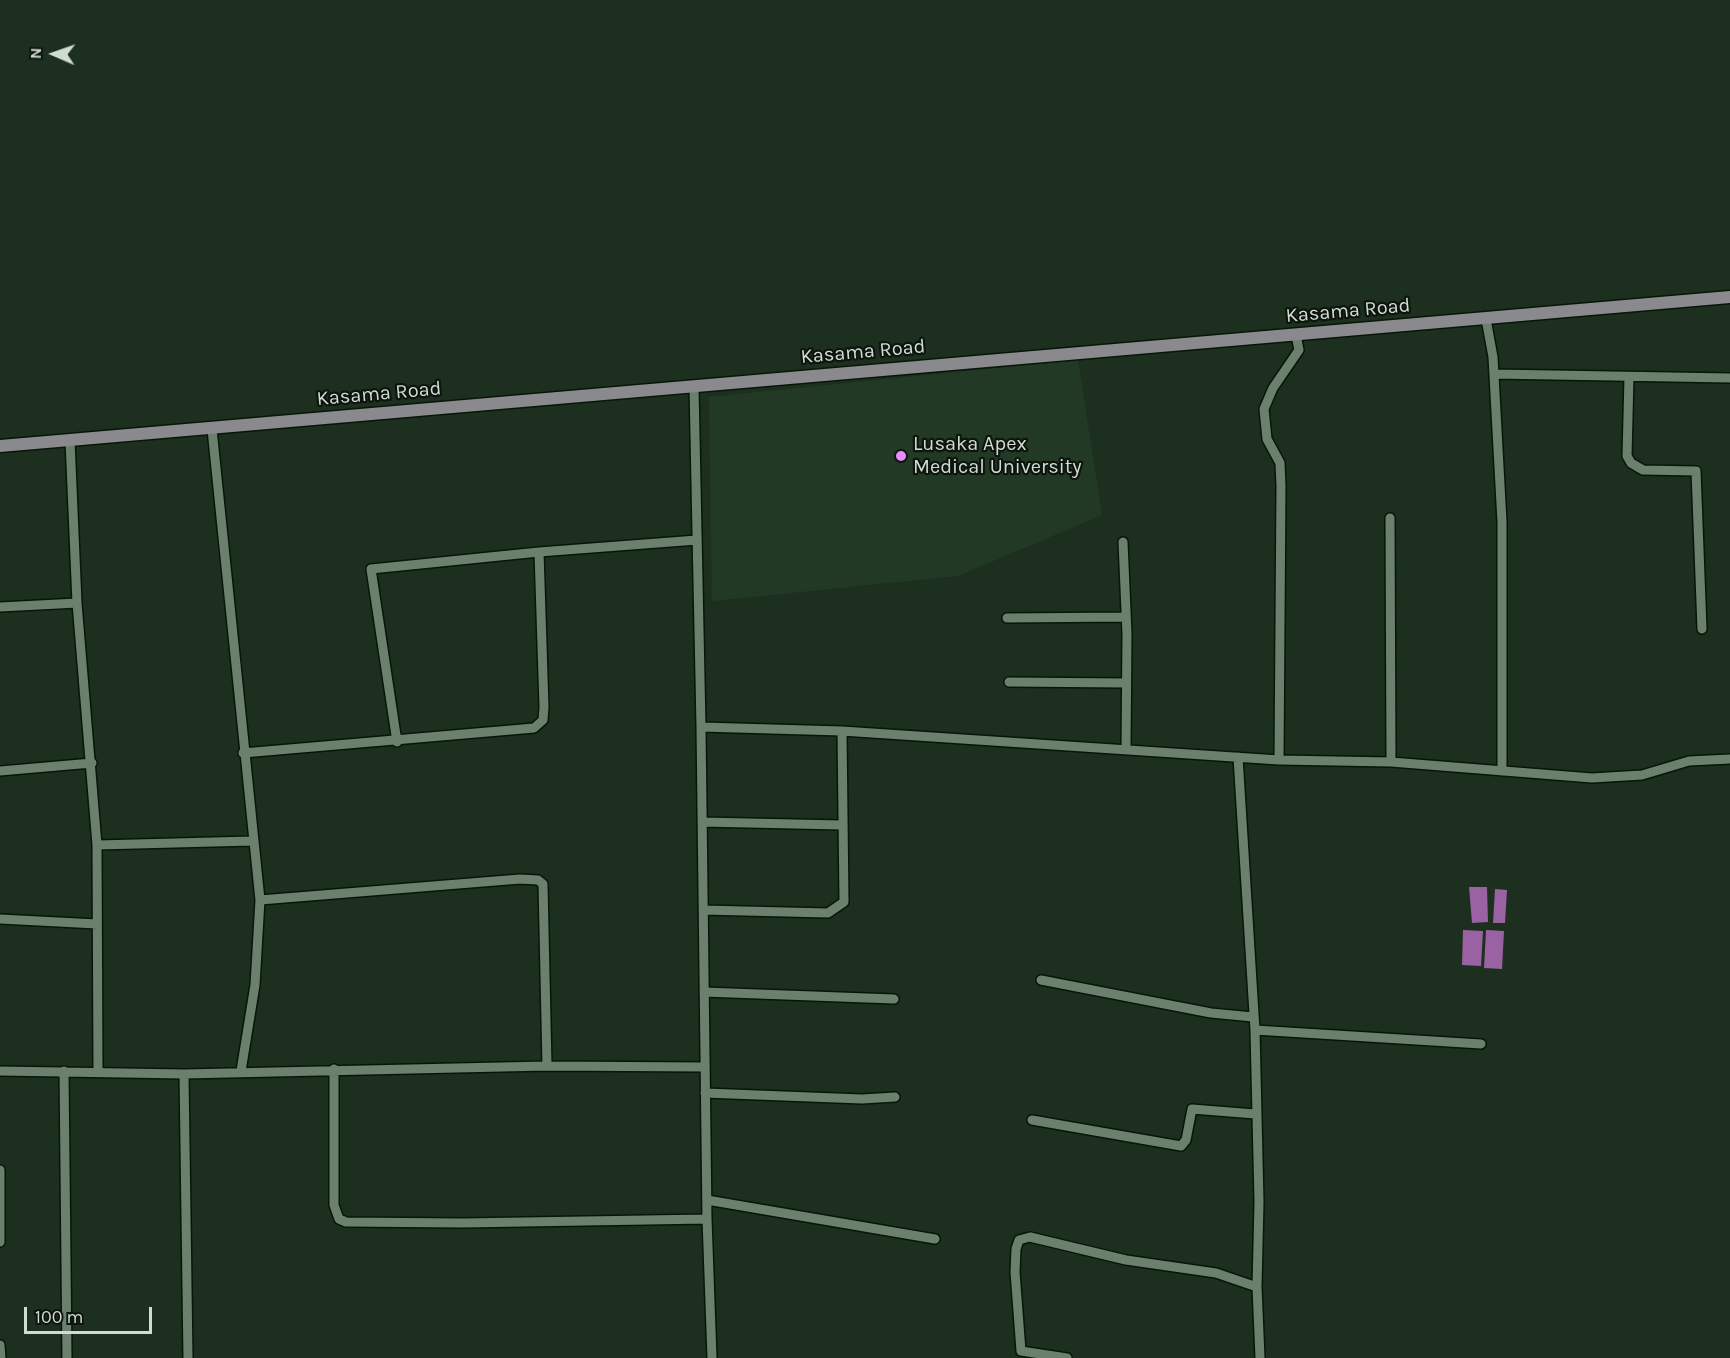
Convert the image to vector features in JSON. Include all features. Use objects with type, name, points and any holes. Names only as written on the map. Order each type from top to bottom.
[{"type":"street","name":"Kasama Road","points":[[0,446],[1730,297]]},
{"type":"street","points":[[1486,319],[1494,374],[1502,534],[1502,771]]},
{"type":"street","points":[[1279,760],[1281,486],[1280,463],[1267,439],[1264,409],[1273,388],[1299,350],[1296,335]]},
{"type":"street","points":[[1494,374],[1730,378]]},
{"type":"street","points":[[1629,377],[1627,456],[1631,463],[1644,470],[1696,471],[1702,629]]},
{"type":"street","points":[[694,387],[701,727],[704,1067],[712,1358]]},
{"type":"street","points":[[212,429],[243,753],[260,900],[255,985],[241,1071]]},
{"type":"street","points":[[70,441],[77,603],[97,845],[98,1072]]},
{"type":"street","points":[[1390,518],[1390,762]]},
{"type":"street","points":[[397,742],[371,569],[539,552],[698,540]]},
{"type":"street","points":[[1123,542],[1126,749]]},
{"type":"street","points":[[243,753],[397,742],[534,728],[543,720],[539,552]]},
{"type":"street","points":[[0,607],[77,603]]},
{"type":"street","points":[[1007,618],[1125,617]]},
{"type":"street","points":[[1009,682],[1125,683]]},
{"type":"street","points":[[701,727],[842,731],[1279,760],[1390,762],[1620,778],[1642,775],[1689,761],[1730,759]]},
{"type":"street","points":[[703,910],[828,913],[843,902],[846,896],[841,825],[842,731]]},
{"type":"street","points":[[1239,757],[1255,1030],[1255,1114],[1259,1202],[1257,1287],[1260,1358]]},
{"type":"street","points":[[0,771],[92,763]]},
{"type":"street","points":[[702,822],[841,825]]},
{"type":"street","points":[[97,845],[252,841]]},
{"type":"street","points":[[260,900],[520,879],[538,880],[543,884],[547,1066]]},
{"type":"street","points":[[0,919],[97,924]]},
{"type":"street","points":[[1041,980],[1211,1012],[1253,1017]]},
{"type":"street","points":[[704,992],[894,999]]},
{"type":"street","points":[[1255,1030],[1481,1044]]},
{"type":"street","points":[[0,1071],[184,1074],[547,1066],[704,1067]]},
{"type":"street","points":[[334,1069],[334,1205],[339,1219],[346,1222],[463,1223],[707,1219]]},
{"type":"street","points":[[64,1071],[68,1358]]},
{"type":"street","points":[[184,1074],[188,1358]]},
{"type":"street","points":[[705,1093],[862,1099],[895,1097]]},
{"type":"street","points":[[1032,1120],[1181,1146],[1186,1140],[1192,1109],[1255,1114]]},
{"type":"street","points":[[0,1170],[0,1242]]},
{"type":"street","points":[[707,1200],[935,1239]]},
{"type":"street","points":[[1067,1358],[1021,1351],[1015,1272],[1016,1249],[1019,1240],[1030,1237],[1126,1260],[1215,1273],[1257,1287]]},
{"type":"street","points":[[0,1345],[1,1358]]},
{"type":"shaded area","name":"Lusaka Apex Medical University","points":[[1078,360],[1102,515],[958,576],[712,601],[709,397]]},
{"type":"shaded area","points":[[1469,887],[1487,887],[1488,922],[1472,923]]},
{"type":"shaded area","points":[[1495,889],[1507,890],[1505,923],[1493,923]]},
{"type":"shaded area","points":[[1463,930],[1483,931],[1481,966],[1462,965]]},
{"type":"shaded area","points":[[1486,930],[1504,931],[1502,969],[1484,968]]},
{"type":"place","name":"Lusaka Apex Medical University","points":[[901,456]]}]
